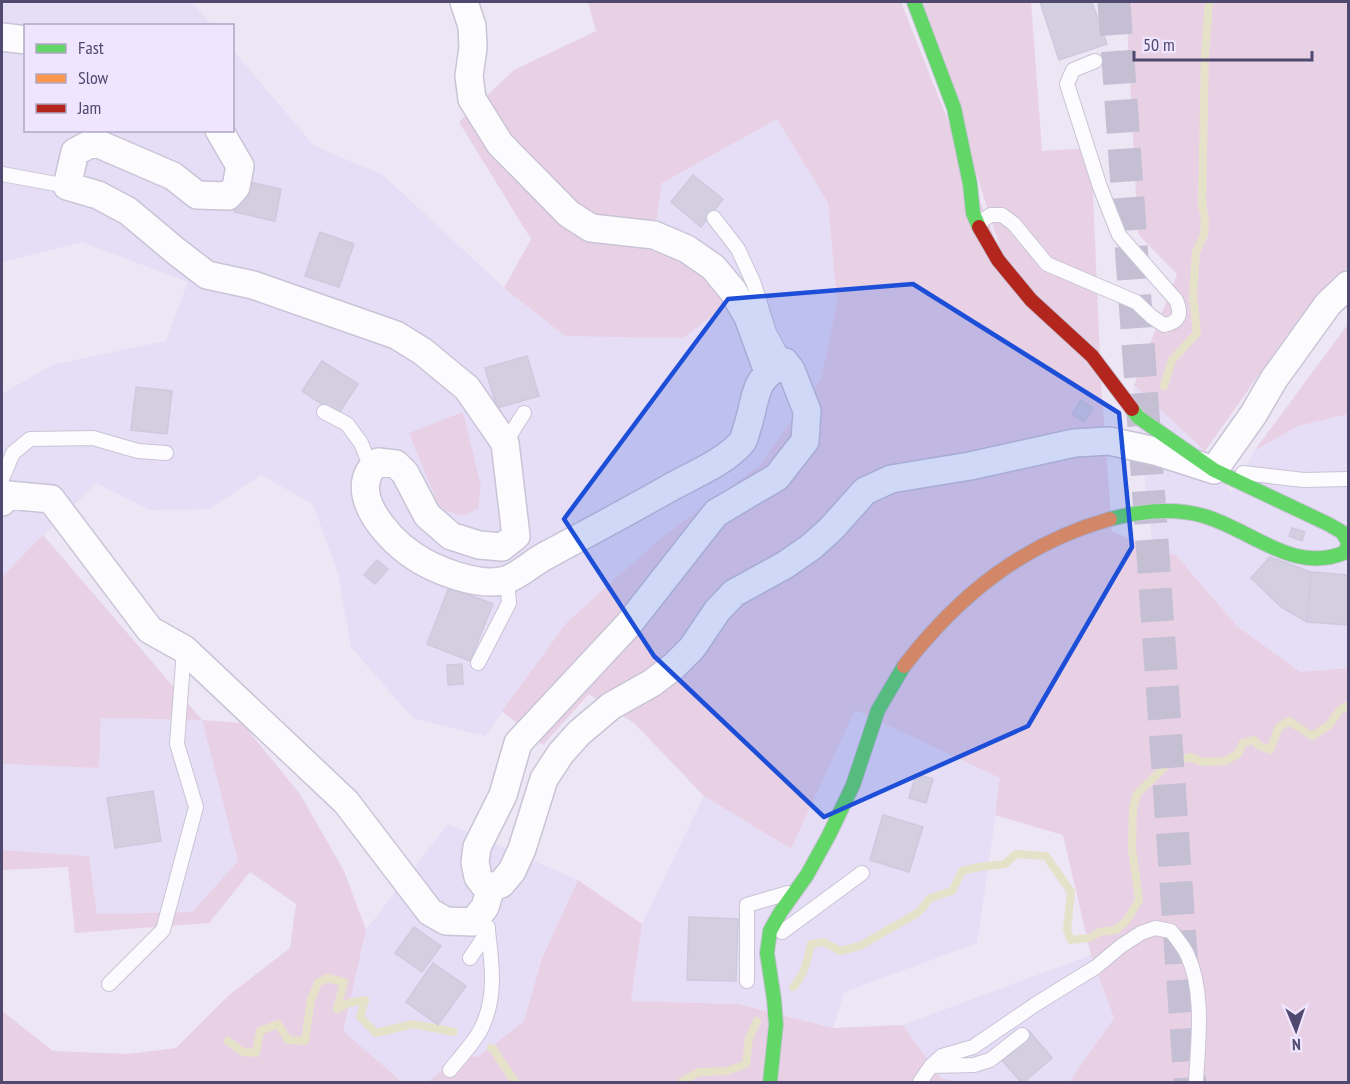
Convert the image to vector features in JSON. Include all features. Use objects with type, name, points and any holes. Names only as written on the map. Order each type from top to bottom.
[{"type":"street","points":[[464,2],[472,26],[473,48],[469,76],[472,99],[500,144],[569,214],[591,228],[654,235],[687,249],[713,267],[733,291],[776,367],[791,370],[807,411],[805,441],[777,477],[716,513],[628,625],[518,744],[503,795],[477,847],[475,862],[478,878],[484,885],[488,908]]},
{"type":"street","points":[[914,2],[954,108],[976,224],[998,260],[1031,300],[1092,356],[1138,417],[1214,470]]},
{"type":"street","points":[[2,37],[24,40]]},
{"type":"street","points":[[220,132],[240,166],[236,187],[228,196],[196,195],[173,176],[94,142],[75,152],[67,186],[98,195],[128,211],[207,275],[253,285],[396,335],[422,351],[467,388],[505,443],[516,536],[502,547],[478,545],[451,536],[427,515],[405,473],[396,464],[378,462],[371,468],[365,479],[364,489],[381,526],[411,554],[435,568],[463,578],[490,582],[507,580],[541,558],[713,465],[743,441],[757,388],[776,367]]},
{"type":"street","points":[[1214,470],[1253,415],[1274,379],[1328,304],[1348,285]]},
{"type":"street","points":[[2,502],[8,495],[51,500],[150,630],[184,649],[346,802],[430,912],[446,921],[473,922],[488,908],[501,884],[512,872],[522,849],[544,779],[561,753],[579,733],[611,706],[652,683],[674,666],[692,648],[717,611],[734,593],[785,565],[811,547],[831,529],[865,491],[891,479],[970,466],[1064,446],[1109,441],[1155,451],[1214,470],[1342,532],[1348,542],[1346,552],[1338,558],[1322,560],[1286,553],[1209,518],[1177,511],[1140,512],[1093,522],[1071,530],[999,568],[927,635],[882,702],[870,729],[858,772],[846,801],[814,862],[797,890],[777,915],[767,942],[776,1007],[774,1059],[770,1083]]},
{"type":"lane","points":[[976,224],[991,215],[1002,215],[1014,224],[1047,264],[1136,302],[1164,325],[1178,318],[1180,309],[1176,300],[1119,235],[1100,188],[1067,84],[1073,70],[1095,61]]},
{"type":"lane","points":[[2,174],[67,186]]},
{"type":"lane","points":[[714,218],[738,249],[754,284],[769,332],[776,367]]},
{"type":"lane","points":[[324,412],[347,424],[361,443],[371,468]]},
{"type":"lane","points":[[505,443],[524,413]]},
{"type":"lane","points":[[2,479],[13,453],[30,439],[93,438],[138,451],[166,453]]},
{"type":"lane","points":[[1214,470],[1304,480],[1348,479]]},
{"type":"lane","points":[[1229,527],[1250,551]]},
{"type":"lane","points":[[478,663],[509,603],[507,580]]},
{"type":"lane","points":[[110,984],[163,930],[196,807],[177,744],[184,649]]},
{"type":"lane","points":[[772,980],[773,941],[785,927],[862,873]]},
{"type":"lane","points":[[747,981],[747,905],[797,890]]},
{"type":"lane","points":[[470,958],[488,908]]},
{"type":"lane","points":[[450,1070],[481,1030],[491,1002],[493,969],[488,908]]},
{"type":"lane","points":[[920,1083],[931,1066],[942,1056],[973,1047],[1096,967],[1121,946],[1141,933],[1155,928],[1171,931],[1187,954],[1197,991],[1199,1030],[1196,1083]]},
{"type":"lane","points":[[931,1066],[974,1065],[990,1060],[1022,1035]]},
{"type":"highlighted area","points":[[913,284],[1119,413],[1132,547],[1028,726],[824,817],[654,656],[564,519],[728,299]]},
{"type":"shaded area","points":[[2,2],[191,2],[211,24],[24,24],[24,132],[234,132],[234,51],[314,146],[383,175],[504,288],[565,336],[725,306],[698,269],[652,251],[662,183],[777,119],[828,203],[837,303],[821,379],[760,465],[661,538],[567,622],[485,736],[413,718],[351,647],[338,573],[313,504],[261,475],[209,509],[150,510],[96,483],[2,577],[2,394],[52,365],[166,341],[188,282],[82,242],[2,262]]},
{"type":"shaded area","points":[[588,2],[901,2],[1006,267],[922,2],[1031,2],[1042,151],[1091,148],[1101,382],[1112,531],[1153,549],[1176,555],[1237,626],[1300,672],[1348,668],[1348,1082],[1069,1082],[1114,1018],[1091,955],[1063,835],[995,815],[1000,778],[855,710],[791,849],[704,796],[634,723],[589,694],[543,745],[502,711],[567,622],[661,538],[760,465],[821,379],[837,303],[828,203],[777,119],[662,183],[652,251],[699,269],[725,306],[683,338],[565,336],[504,288],[531,239],[459,122],[514,70],[596,31]]},
{"type":"shaded area","points":[[1126,2],[1348,2],[1348,267],[1287,335],[1205,451],[1134,385],[1177,274],[1138,234]]},
{"type":"shaded area","points":[[1348,324],[1348,414],[1298,426],[1254,451]]},
{"type":"shaded area","points":[[1134,385],[1205,451],[1231,493],[1254,451],[1297,426],[1348,414],[1348,668],[1300,672],[1237,626],[1176,555],[1153,549]]},
{"type":"shaded area","points":[[463,412],[481,486],[478,509],[462,516],[440,509],[409,433]]},
{"type":"shaded area","points":[[43,535],[202,720],[101,718],[99,768],[2,764],[2,577]]},
{"type":"shaded area","points":[[854,710],[1001,778],[977,943],[844,992],[833,1028],[738,1004],[631,1001],[642,924],[704,796],[791,849]]},
{"type":"shaded area","points":[[101,718],[202,720],[238,861],[192,912],[97,914],[89,856],[2,850],[2,764],[99,768]]},
{"type":"shaded area","points":[[202,720],[242,723],[300,794],[344,871],[366,930],[343,1031],[402,1082],[2,1082],[2,1011],[53,1051],[128,1054],[176,1048],[228,996],[290,948],[296,904],[250,872],[209,923],[75,933],[68,867],[2,870],[2,850],[89,856],[97,914],[192,912],[238,861]]},
{"type":"shaded area","points":[[448,824],[578,880],[542,958],[524,1021],[478,1057],[462,1055],[427,1082],[402,1082],[342,1031],[366,930]]},
{"type":"shaded area","points":[[578,880],[642,924],[631,1001],[738,1004],[833,1028],[903,1025],[941,1078],[956,1082],[427,1082],[462,1055],[478,1057],[524,1021],[542,958]]},
{"type":"shaded area","points":[[1091,955],[1114,1018],[1069,1082],[956,1082],[941,1078],[903,1025]]},
{"type":"building","points":[[1040,2],[1092,2],[1107,44],[1059,60]]},
{"type":"building","points":[[693,175],[723,199],[701,227],[671,202]]},
{"type":"building","points":[[241,180],[281,189],[275,221],[234,212]]},
{"type":"building","points":[[320,232],[354,244],[339,287],[305,276]]},
{"type":"building","points":[[527,356],[539,396],[497,408],[485,368]]},
{"type":"building","points":[[322,361],[358,384],[338,415],[302,391]]},
{"type":"building","points":[[136,387],[172,391],[167,434],[131,430]]},
{"type":"building","points":[[1081,400],[1093,408],[1084,422],[1072,414]]},
{"type":"building","points":[[1292,528],[1305,532],[1302,541],[1289,536]]},
{"type":"building","points":[[1270,557],[1311,572],[1307,622],[1281,607],[1251,578]]},
{"type":"building","points":[[377,560],[388,569],[375,584],[364,575]]},
{"type":"building","points":[[1311,572],[1348,575],[1348,625],[1307,622]]},
{"type":"building","points":[[449,587],[493,604],[470,661],[427,644]]},
{"type":"building","points":[[462,664],[463,684],[448,685],[447,665]]},
{"type":"building","points":[[916,774],[933,779],[926,803],[909,798]]},
{"type":"building","points":[[153,791],[161,841],[115,848],[107,798]]},
{"type":"building","points":[[883,815],[923,827],[909,872],[870,860]]},
{"type":"building","points":[[689,917],[738,919],[736,981],[687,980]]},
{"type":"building","points":[[414,927],[441,946],[422,972],[395,953]]},
{"type":"building","points":[[433,963],[466,986],[438,1025],[406,1002]]},
{"type":"building","points":[[1029,1031],[1052,1058],[1024,1082],[1021,1082],[999,1057]]},
{"type":"waterway","points":[[1164,386],[1172,360],[1197,333],[1193,296],[1196,252],[1204,235],[1205,220],[1202,203],[1205,54],[1209,2]]},
{"type":"waterway","points":[[793,987],[803,973],[811,944],[824,942],[840,951],[860,946],[919,912],[930,898],[952,891],[962,871],[1005,864],[1016,854],[1046,856],[1071,892],[1067,930],[1071,940],[1089,938],[1100,932],[1116,930],[1127,920],[1139,900],[1132,849],[1133,808],[1137,794],[1169,763],[1190,757],[1203,762],[1225,761],[1238,754],[1243,743],[1254,740],[1258,745],[1270,750],[1279,727],[1289,721],[1312,736],[1328,726],[1340,710],[1348,705]]},
{"type":"waterway","points":[[228,1041],[243,1052],[256,1053],[260,1031],[278,1024],[288,1040],[305,1041],[311,1000],[318,983],[327,978],[344,982],[337,1009],[348,1003],[365,1000],[360,1017],[376,1033],[413,1024],[454,1032]]},
{"type":"waterway","points":[[681,1082],[699,1072],[727,1071],[746,1064],[749,1038],[757,1021]]},
{"type":"waterway","points":[[491,1048],[515,1082]]},
{"type":"tunnel","points":[[1114,2],[1190,1082]]},
{"type":"traffic: fast","points":[[914,2],[954,108],[970,184],[973,213],[979,227]]},
{"type":"traffic: fast","points":[[1110,519],[1145,512],[1192,513],[1222,523],[1273,548],[1291,554],[1309,558],[1327,558],[1346,552],[1348,542],[1342,532],[1214,470],[1138,417],[1132,409]]},
{"type":"traffic: fast","points":[[770,1082],[776,1025],[767,953],[770,931],[807,875],[829,835],[853,785],[878,710],[904,666]]},
{"type":"traffic: slow","points":[[904,666],[947,617],[995,575],[1048,543],[1110,519]]},
{"type":"traffic: jam","points":[[979,227],[998,260],[1031,300],[1092,356],[1132,409]]}]
